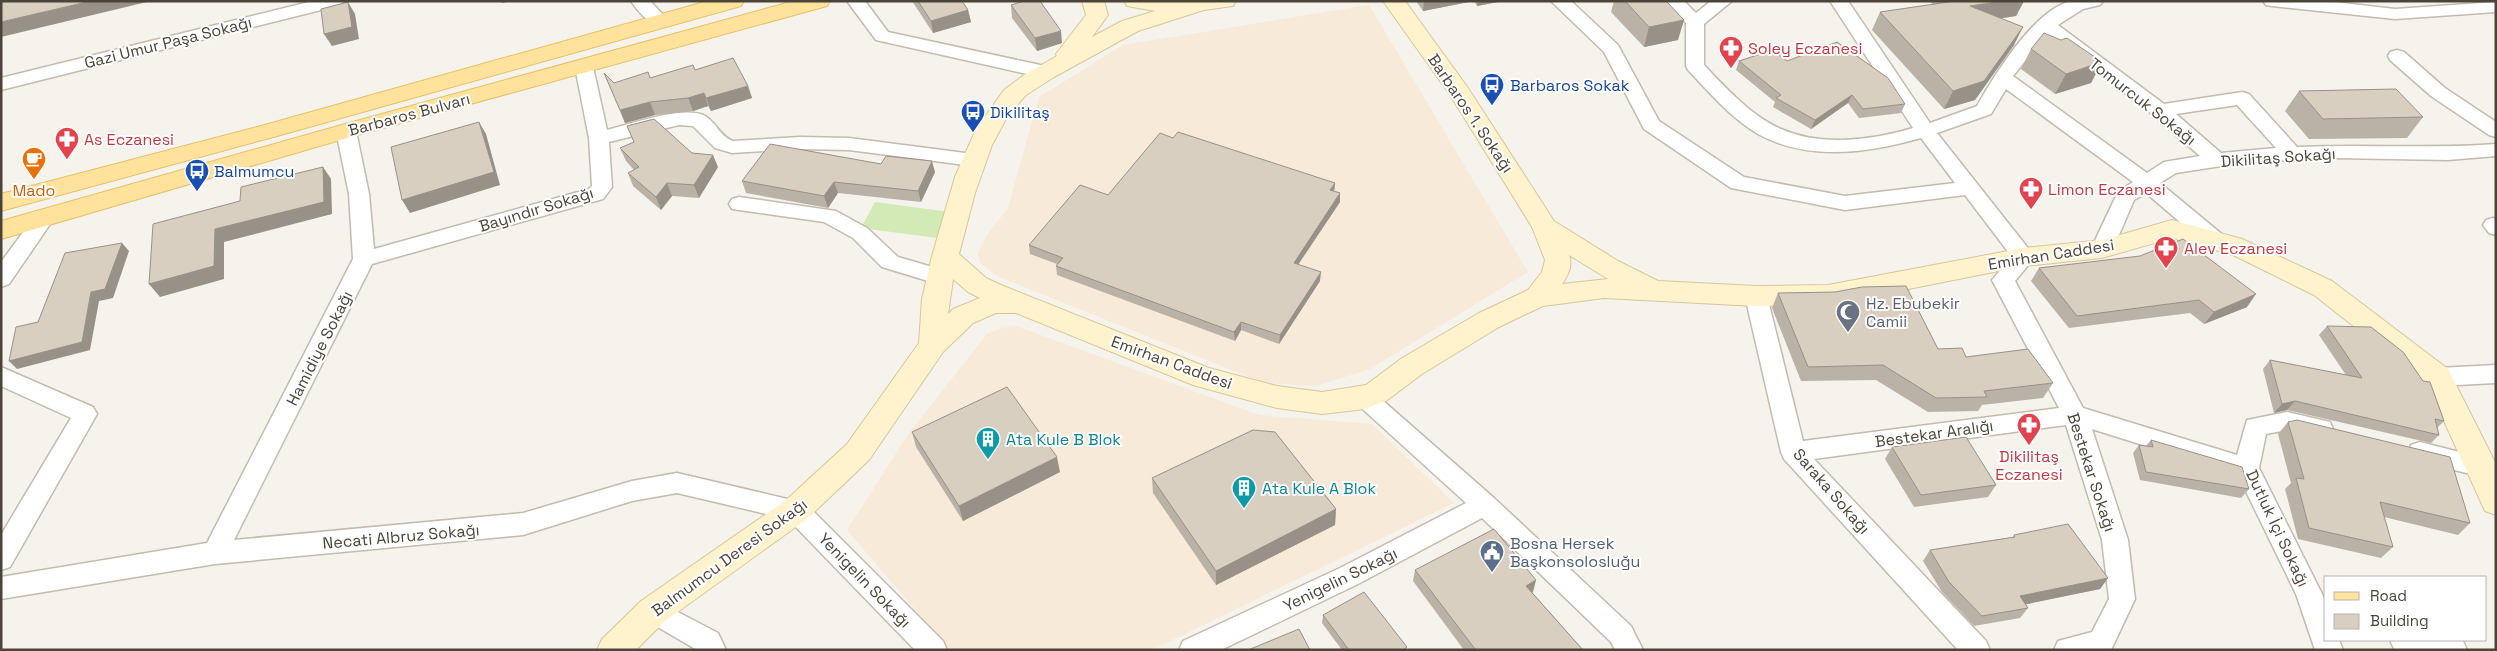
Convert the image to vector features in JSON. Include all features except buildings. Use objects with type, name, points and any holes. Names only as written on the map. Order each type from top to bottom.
[{"type":"main road","name":"Barbaros Bulvarı","points":[[1,204],[733,1]]},
{"type":"main road","name":"Barbaros Bulvarı","points":[[1,230],[346,131],[819,1]]},
{"type":"main road","points":[[45,217],[50,208],[66,198],[159,168],[215,146]]},
{"type":"street","name":"Gazi Umur Paşa Sokağı","points":[[1,85],[335,1]]},
{"type":"street","points":[[640,1],[660,21]]},
{"type":"street","points":[[856,1],[882,36],[1045,72],[1130,26],[1196,6],[1225,1]]},
{"type":"street","points":[[933,345],[933,313],[942,267],[973,160],[996,114],[1008,99],[1067,54],[1088,29],[1097,15],[1093,1]]},
{"type":"street","points":[[1122,1],[1132,14],[1130,26]]},
{"type":"street","points":[[1135,1],[1169,7],[1196,6]]},
{"type":"street","name":"Barbaros 1. Sokağı","points":[[1394,1],[1460,93],[1545,227]]},
{"type":"street","points":[[1560,1],[1612,49],[1651,125],[1738,184],[1845,202],[1969,188]]},
{"type":"street","points":[[1674,1],[1695,22],[1695,66],[1728,103],[1774,134],[1816,146],[1862,145],[1926,132],[1984,110],[2002,77],[2046,25],[2060,14],[2089,2]]},
{"type":"street","points":[[1695,22],[1724,1]]},
{"type":"street","points":[[1839,1],[1926,132],[2024,257]]},
{"type":"street","points":[[2272,1],[2396,14],[2496,7]]},
{"type":"street","points":[[2381,1],[2396,14]]},
{"type":"street","name":"Tomurcuk Sokağı","points":[[2046,25],[2160,111],[2216,160]]},
{"type":"street","points":[[2397,56],[2438,92],[2496,131]]},
{"type":"street","name":"Bayındır Sokağı","points":[[364,260],[596,194],[602,187],[599,138],[584,67]]},
{"type":"street","points":[[2002,77],[2147,183],[2216,241]]},
{"type":"street","points":[[2160,111],[2242,98],[2292,154]]},
{"type":"street","points":[[599,138],[679,120],[698,120],[722,144],[732,147],[800,143],[849,144],[973,160]]},
{"type":"street","points":[[346,131],[360,185],[364,260]]},
{"type":"street","name":"Dikilitaş Sokağı","points":[[2102,249],[2126,196],[2172,167],[2247,156],[2334,152],[2448,154],[2496,150]]},
{"type":"street","points":[[739,204],[829,216],[860,233],[890,262],[942,267]]},
{"type":"street","points":[[1,279],[45,217]]},
{"type":"street","points":[[1545,227],[1609,268],[1635,281],[1664,292]]},
{"type":"street","points":[[1538,297],[1555,274],[1558,260],[1545,227]]},
{"type":"street","name":"Emirhan Caddesi","points":[[942,267],[1016,303],[1203,377],[1277,397],[1322,403],[1365,398],[1376,393],[1412,366],[1489,320],[1538,297],[1604,288],[1756,296],[1828,294],[2024,257],[2102,249],[2172,229],[2242,248],[2323,288],[2438,377],[2494,495]]},
{"type":"street","name":"Bestekar Sokağı","points":[[2024,257],[2003,280],[2075,414],[2115,540],[2122,599],[2101,642],[2080,648]]},
{"type":"street","name":"Hamidiye Sokağı","points":[[215,553],[364,260]]},
{"type":"street","name":"Saraka Sokağı","points":[[1756,296],[1793,452],[1976,650]]},
{"type":"street","name":"Balmumcu Deresi Sokağı","points":[[614,650],[653,611],[796,510],[858,452],[933,345],[963,316],[993,304],[1016,303]]},
{"type":"street","points":[[2438,377],[2496,374]]},
{"type":"street","points":[[1,376],[84,414],[1,559]]},
{"type":"street","points":[[1365,398],[1485,505],[1621,634],[1629,650]]},
{"type":"street","points":[[2075,414],[2247,468]]},
{"type":"street","name":"Bestekar Aralığı","points":[[1793,452],[2075,414]]},
{"type":"street","name":"Dutluk İçi Sokağı","points":[[2322,622],[2247,468],[2255,427],[2287,421],[2342,434]]},
{"type":"street","points":[[2398,447],[2482,467]]},
{"type":"street","name":"Necati Albruz Sokağı","points":[[1,588],[215,553],[523,524],[632,491],[677,484],[796,510]]},
{"type":"street","name":"Yenigelin Sokağı","points":[[1193,650],[1349,576],[1485,505]]},
{"type":"street","name":"Yenigelin Sokağı","points":[[796,510],[933,650]]},
{"type":"street","points":[[653,611],[708,642],[712,650]]},
{"type":"street","points":[[2409,641],[2453,650]]},
{"type":"shaded area","points":[[1369,5],[1528,272],[1370,369],[1316,386],[1264,383],[999,277],[980,263],[978,253],[987,235],[1008,208],[1039,97],[1123,45]]},
{"type":"shaded area","points":[[1016,326],[1259,415],[1372,424],[1454,503],[1152,650],[950,650],[847,530],[909,433],[987,334],[1002,328]]},
{"type":"green space","points":[[875,202],[950,212],[937,238],[861,228]]},
{"type":"place","name":"Soley Eczanesi","points":[[1731,69]]},
{"type":"place","name":"Barbaros Sokak","points":[[1492,106]]},
{"type":"place","name":"Dikilitaş","points":[[973,133]]},
{"type":"place","name":"As Eczanesi","points":[[67,160]]},
{"type":"place","name":"Mado","points":[[34,180]]},
{"type":"place","name":"Balmumcu","points":[[197,192]]},
{"type":"place","name":"Limon Eczanesi","points":[[2031,210]]},
{"type":"place","name":"Alev Eczanesi","points":[[2166,269]]},
{"type":"place","name":"Hz. Ebubekir Camii","points":[[1848,333]]},
{"type":"place","name":"Dikilitaş Eczanesi","points":[[2029,446]]},
{"type":"place","name":"Ata Kule B Blok","points":[[988,460]]},
{"type":"place","name":"Ata Kule A Blok","points":[[1244,509]]},
{"type":"place","name":"Bosna Hersek Başkonsolosluğu","points":[[1492,573]]}]
